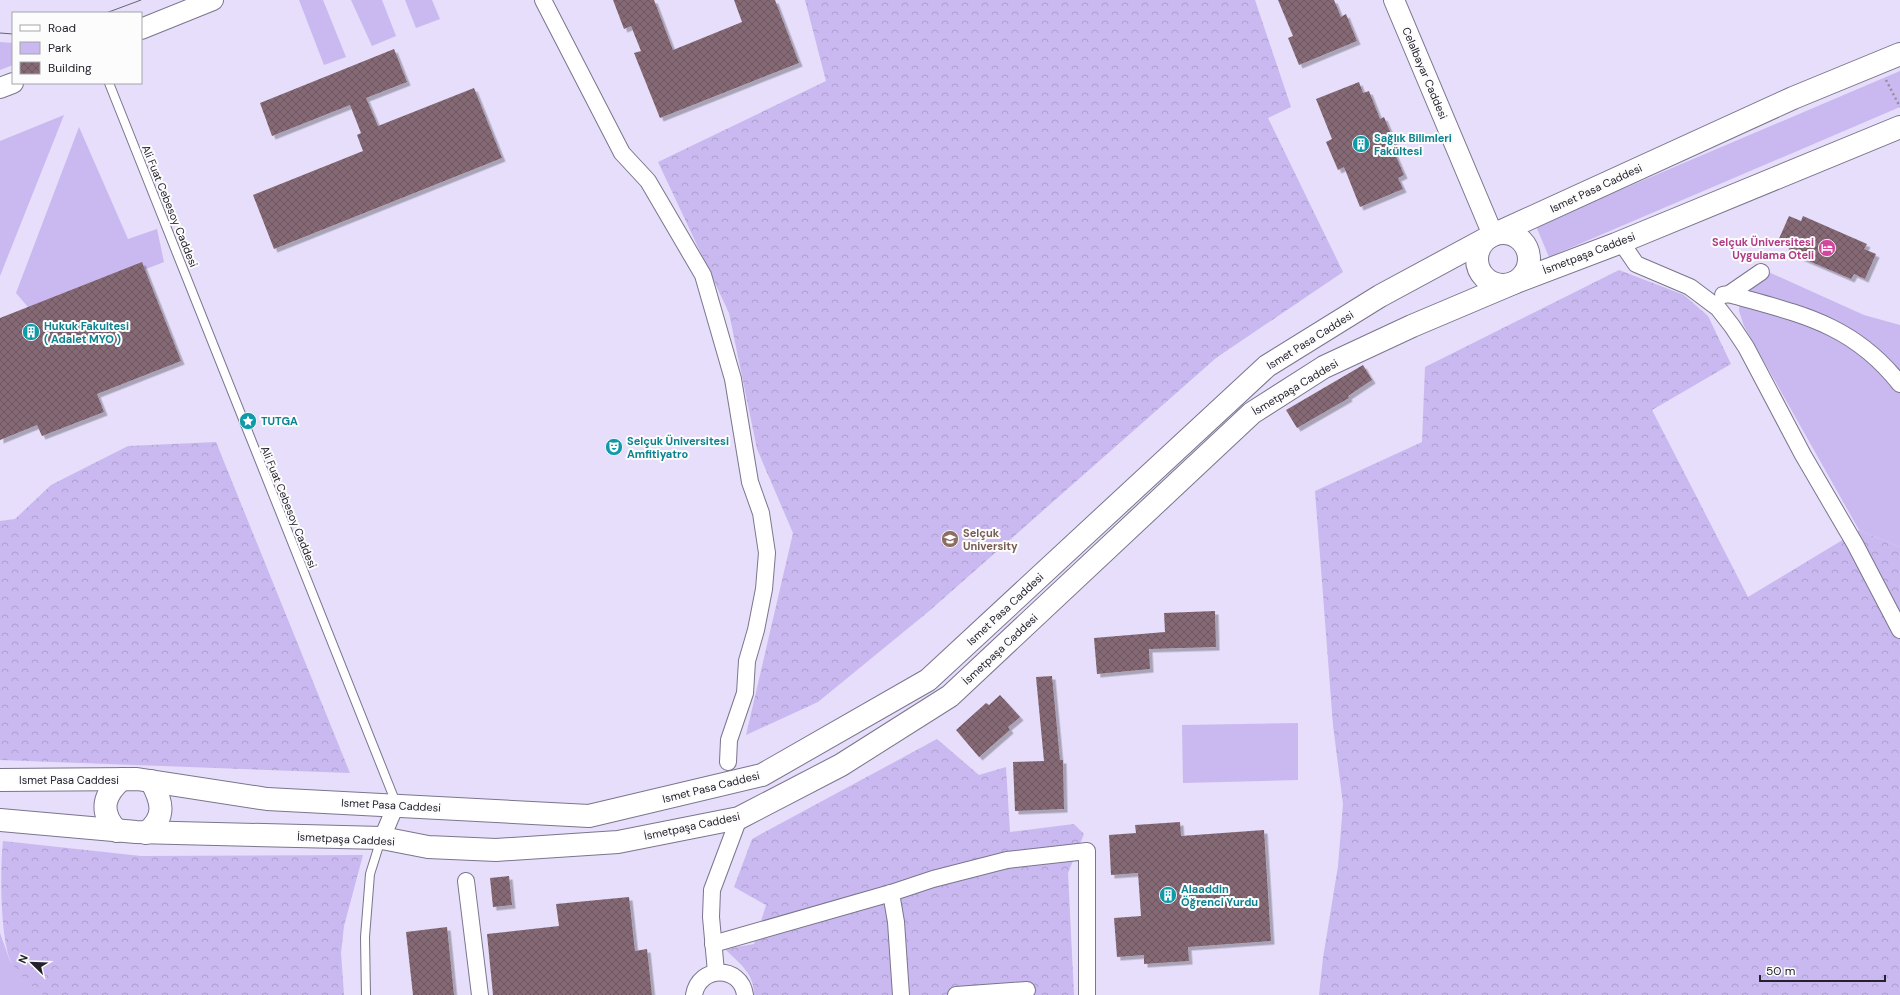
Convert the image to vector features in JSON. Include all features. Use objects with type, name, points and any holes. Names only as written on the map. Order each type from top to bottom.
[{"type":"main road","name":"Ismet Pasa Caddesi","points":[[0,780],[122,779],[151,781],[267,799],[589,816],[762,775],[928,680],[1267,366],[1380,296],[1493,235],[1793,98],[1900,54]]},
{"type":"main road","name":"İsmetpaşa Caddesi","points":[[0,820],[146,833],[382,838],[428,847],[496,850],[618,842],[738,818],[841,766],[950,696],[1252,413],[1324,367],[1412,326],[1516,282],[1621,242],[1900,127]]},
{"type":"main road","points":[[1502,233],[1510,234],[1524,244],[1528,252],[1529,260],[1527,269],[1516,282],[1508,285],[1500,285],[1485,278],[1480,271],[1478,254],[1481,246],[1493,235],[1502,233]]},
{"type":"main road","points":[[117,830],[108,822],[105,814],[105,805],[114,786],[122,779]]},
{"type":"main road","points":[[146,833],[154,827],[161,809],[160,800],[151,781]]},
{"type":"street","points":[[142,29],[213,0]]},
{"type":"street","points":[[543,0],[622,153],[648,181],[703,275],[733,379],[750,482],[761,514],[767,552],[764,589],[756,630],[747,661],[744,693],[729,740],[728,762]]},
{"type":"street","name":"Celalbayar Caddesi","points":[[1394,0],[1493,235]]},
{"type":"street","points":[[0,88],[12,83]]},
{"type":"street","points":[[1621,242],[1636,264],[1690,287],[1718,308],[1732,326],[1746,347],[1803,455],[1855,544],[1900,630]]},
{"type":"street","points":[[1729,294],[1761,272]]},
{"type":"street","points":[[1704,297],[1729,294],[1781,308],[1830,326],[1862,345],[1889,370],[1900,384]]},
{"type":"street","points":[[382,838],[396,805]]},
{"type":"street","points":[[716,972],[713,944],[712,890],[738,818]]},
{"type":"street","points":[[713,944],[891,893],[933,879],[1007,860],[1087,851],[1087,995]]},
{"type":"street","points":[[466,882],[480,995]]},
{"type":"street","points":[[891,893],[896,922],[901,995]]},
{"type":"street","points":[[694,995],[695,987],[699,981],[706,975],[716,972],[728,973],[736,978],[742,984],[745,995]]},
{"type":"street","points":[[956,995],[1027,990]]},
{"type":"lane","name":"Ali Fuat Cebesoy Caddesi","points":[[110,84],[396,805]]},
{"type":"lane","points":[[366,995],[365,937],[370,874],[382,838]]},
{"type":"shaded area","name":"Selçuk University","points":[[0,0],[1900,0],[1900,995],[0,995]]},
{"type":"green space","points":[[299,0],[323,0],[346,57],[324,65]]},
{"type":"green space","points":[[351,0],[382,0],[396,36],[372,46]]},
{"type":"green space","points":[[405,0],[432,0],[440,19],[416,28]]},
{"type":"green space","points":[[805,0],[1255,0],[1291,107],[1268,118],[1343,272],[1216,358],[928,612],[818,702],[746,735],[793,533],[757,449],[729,313],[658,162],[826,81]]},
{"type":"green space","points":[[0,42],[12,43],[12,65],[0,70]]},
{"type":"green space","points":[[1900,71],[1900,107],[1549,257],[1536,226]]},
{"type":"green space","points":[[64,115],[0,276],[0,141]]},
{"type":"green space","points":[[79,127],[128,239],[157,229],[164,262],[33,313],[16,293]]},
{"type":"green space","points":[[1619,270],[1684,295],[1708,316],[1731,364],[1652,410],[1748,597],[1859,530],[1900,547],[1900,995],[1319,995],[1323,958],[1338,866],[1343,804],[1333,725],[1315,491],[1422,442],[1425,367]]},
{"type":"green space","points":[[1764,270],[1864,315],[1900,325],[1900,547],[1859,530],[1744,326],[1739,311],[1740,299]]},
{"type":"green space","points":[[216,442],[350,773],[0,760],[0,521],[15,519],[51,485],[128,446]]},
{"type":"green space","points":[[1298,723],[1298,780],[1183,783],[1182,725]]},
{"type":"green space","points":[[937,739],[979,775],[1006,767],[1010,832],[1074,824],[1084,834],[1068,873],[1074,995],[754,995],[752,981],[749,975],[741,964],[725,949],[754,944],[766,905],[734,887],[752,839]]},
{"type":"green space","points":[[3,841],[141,856],[363,855],[344,926],[341,953],[344,995],[43,995],[18,971],[11,962],[7,951],[2,903],[1,869]]},
{"type":"green space","points":[[0,933],[10,961],[43,995],[0,995]]},
{"type":"building","points":[[613,0],[654,0],[673,50],[742,22],[734,0],[775,0],[799,63],[660,118],[634,53],[641,51],[631,26],[624,29]]},
{"type":"building","points":[[1278,0],[1334,0],[1341,17],[1346,14],[1357,41],[1299,65],[1288,38],[1293,36]]},
{"type":"building","points":[[394,49],[407,82],[366,98],[378,126],[474,88],[502,158],[274,249],[253,195],[363,151],[357,135],[361,133],[350,105],[272,136],[260,103]]},
{"type":"building","name":"Sağlık Bilimleri Fakültesi","points":[[1359,82],[1363,93],[1369,91],[1380,119],[1384,117],[1396,146],[1392,147],[1404,175],[1398,178],[1403,189],[1360,207],[1344,167],[1338,170],[1326,142],[1332,139],[1316,99]]},
{"type":"building","name":"Selçuk Üniversitesi Uygulama Oteli","points":[[1789,216],[1801,221],[1803,216],[1867,244],[1864,249],[1876,254],[1865,279],[1854,274],[1851,279],[1788,252],[1790,247],[1778,241]]},
{"type":"building","points":[[142,262],[181,361],[97,394],[104,412],[42,436],[37,425],[0,440],[0,318]]},
{"type":"building","points":[[1363,365],[1372,380],[1348,396],[1349,398],[1297,428],[1286,410]]},
{"type":"building","points":[[1215,611],[1216,647],[1149,649],[1150,669],[1097,674],[1094,638],[1165,632],[1164,613]]},
{"type":"building","points":[[1052,676],[1060,760],[1063,760],[1064,809],[1015,811],[1013,762],[1044,761],[1036,677]]},
{"type":"building","points":[[1000,695],[1020,717],[1008,727],[1010,730],[979,757],[956,730],[986,703],[989,705]]},
{"type":"building","points":[[1180,822],[1181,836],[1264,830],[1271,941],[1188,947],[1189,961],[1144,964],[1144,955],[1117,957],[1114,918],[1141,916],[1138,873],[1111,875],[1109,835],[1136,833],[1135,825]]},
{"type":"building","points":[[509,876],[512,905],[493,907],[490,878]]},
{"type":"building","points":[[629,897],[635,951],[647,949],[652,995],[493,995],[487,934],[559,926],[556,904]]},
{"type":"building","points":[[447,927],[454,995],[413,995],[406,932]]},
{"type":"tram line","points":[[109,12],[141,0]]},
{"type":"tram line","points":[[0,33],[12,34]]},
{"type":"place","name":"Sağlık Bilimleri Fakültesi","points":[[1361,144]]},
{"type":"place","name":"Selçuk Üniversitesi Uygulama Oteli","points":[[1827,248]]},
{"type":"place","name":"Hukuk Fakultesi ( Adalet MYO )","points":[[31,332]]},
{"type":"place","name":"TUTGA","points":[[248,421]]},
{"type":"place","name":"Selçuk Üniversitesi Amfitiyatro","points":[[614,447]]},
{"type":"place","name":"Selçuk University","points":[[950,539]]},
{"type":"place","name":"Alaaddin Öğrenci Yurdu","points":[[1168,895]]}]
